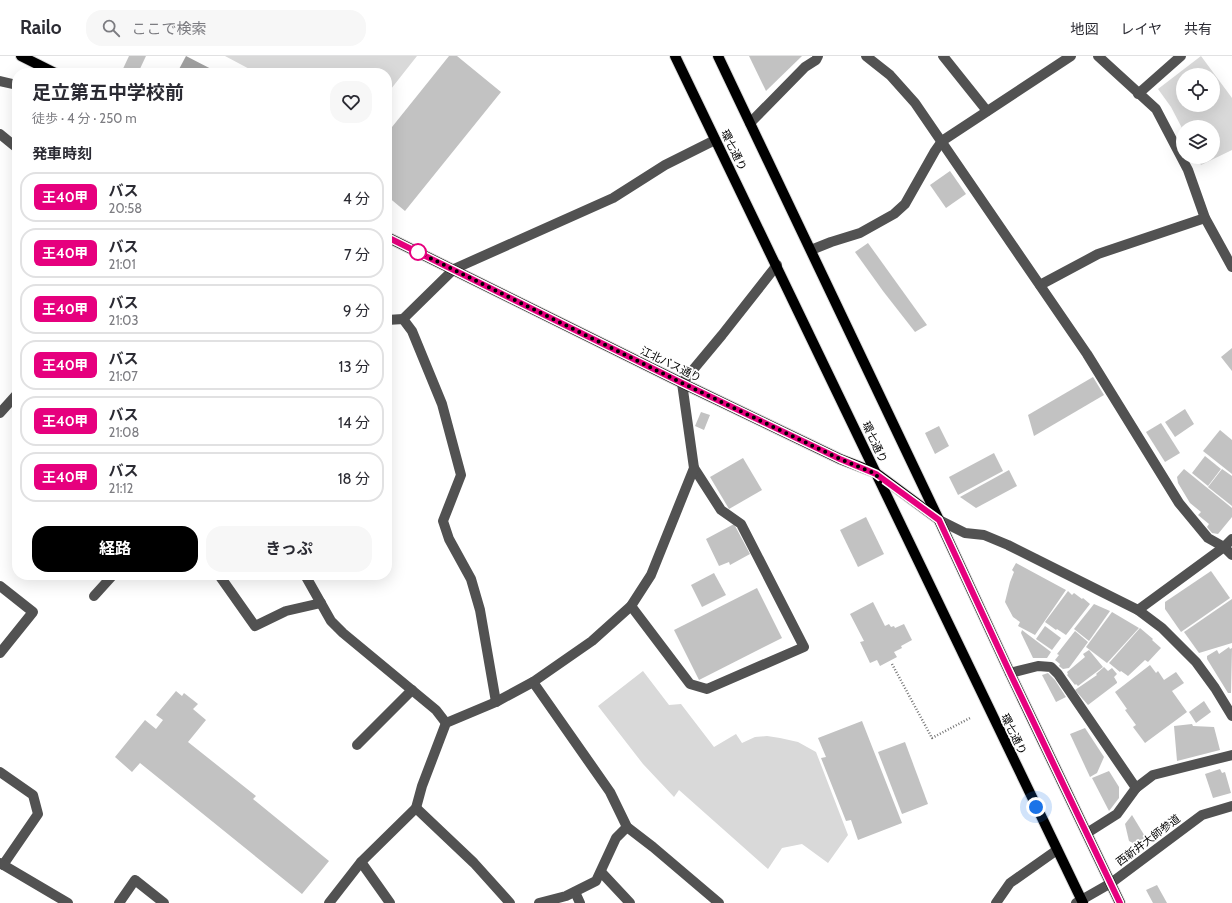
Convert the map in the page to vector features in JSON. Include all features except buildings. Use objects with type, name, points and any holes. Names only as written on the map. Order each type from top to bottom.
[{"type":"main road","points":[[23,56],[46,68]]},
{"type":"main road","name":"環七通り","points":[[675,56],[777,265],[1057,850],[1080,902]]},
{"type":"main road","name":"環七通り","points":[[718,56],[1120,903]]},
{"type":"main road","name":"江北バス通り","points":[[392,239],[682,383],[833,456],[876,474],[939,520]]},
{"type":"street","points":[[750,123],[805,67],[816,60],[818,56]]},
{"type":"street","points":[[866,56],[890,75],[915,103],[1087,354],[1179,502],[1208,538],[1228,546],[1232,555]]},
{"type":"street","points":[[943,56],[987,111]]},
{"type":"street","points":[[811,250],[830,242],[860,233],[894,214],[905,204],[942,141],[1070,56]]},
{"type":"street","points":[[1098,56],[1156,109],[1188,170],[1205,218],[1232,267]]},
{"type":"street","points":[[1138,94],[1181,56]]},
{"type":"street","points":[[0,81],[12,83]]},
{"type":"street","points":[[0,134],[12,144]]},
{"type":"street","points":[[392,320],[403,319],[454,269],[613,198],[665,165],[715,140]]},
{"type":"street","points":[[1040,285],[1098,254],[1205,218]]},
{"type":"street","points":[[631,606],[690,684],[707,689],[804,647],[741,524],[721,510],[694,468],[682,383],[777,265]]},
{"type":"street","points":[[403,319],[412,331],[442,404],[461,475],[443,521],[449,539],[471,579],[480,610],[496,702]]},
{"type":"street","points":[[0,413],[12,400]]},
{"type":"street","points":[[329,903],[361,862],[416,808],[422,786],[446,723],[496,702],[532,682],[592,641],[631,606],[651,575],[694,468]]},
{"type":"street","points":[[939,520],[965,533],[984,535],[1008,544],[1138,610],[1162,628],[1196,662],[1215,688],[1232,716]]},
{"type":"street","points":[[1138,610],[1228,546],[1232,539]]},
{"type":"street","points":[[94,596],[108,580]]},
{"type":"street","points":[[223,580],[255,626],[286,611],[320,603]]},
{"type":"street","points":[[308,580],[320,603],[342,633],[436,710],[446,723]]},
{"type":"street","points":[[0,586],[33,612],[0,653]]},
{"type":"street","points":[[1010,673],[1038,666],[1051,667],[1058,674],[1136,788]]},
{"type":"street","points":[[532,682],[610,792],[627,827],[719,903]]},
{"type":"street","points":[[358,745],[412,690]]},
{"type":"street","points":[[1087,833],[1117,814],[1136,788],[1153,776],[1232,755]]},
{"type":"street","points":[[0,772],[33,795],[38,814],[1,864],[68,903]]},
{"type":"street","name":"西新井大師参道","points":[[1080,902],[1111,883],[1202,815],[1232,806]]},
{"type":"street","points":[[416,808],[474,863],[510,903]]},
{"type":"street","points":[[539,903],[566,896],[596,881],[616,838],[627,827]]},
{"type":"street","points":[[996,903],[1010,883],[1057,850]]},
{"type":"street","points":[[361,862],[390,903]]},
{"type":"street","points":[[601,872],[630,903]]},
{"type":"street","points":[[119,903],[135,880],[164,903]]},
{"type":"street","points":[[575,892],[580,903]]},
{"type":"path","points":[[892,664],[932,738],[970,718]]},
{"type":"shaded area","points":[[186,56],[209,68],[180,68]]},
{"type":"shaded area","points":[[225,56],[417,56],[392,88],[392,68],[248,68]]},
{"type":"shaded area","points":[[1201,56],[1210,68],[1185,68]]},
{"type":"shaded area","points":[[1176,75],[1176,112],[1220,112],[1220,82],[1232,98],[1232,150],[1220,156],[1220,120],[1178,120],[1171,107],[1158,89]]},
{"type":"shaded area","points":[[643,671],[669,705],[681,704],[714,747],[736,734],[742,743],[755,737],[767,736],[798,742],[816,752],[848,835],[828,863],[802,844],[782,848],[768,869],[679,790],[674,797],[643,764],[598,706]]},
{"type":"bus line","name":"王40甲","points":[[392,239],[682,383],[840,459],[876,474],[939,520],[1120,903]]},
{"type":"route","points":[[418,252],[682,383],[840,459],[876,474],[1036,807]]}]
